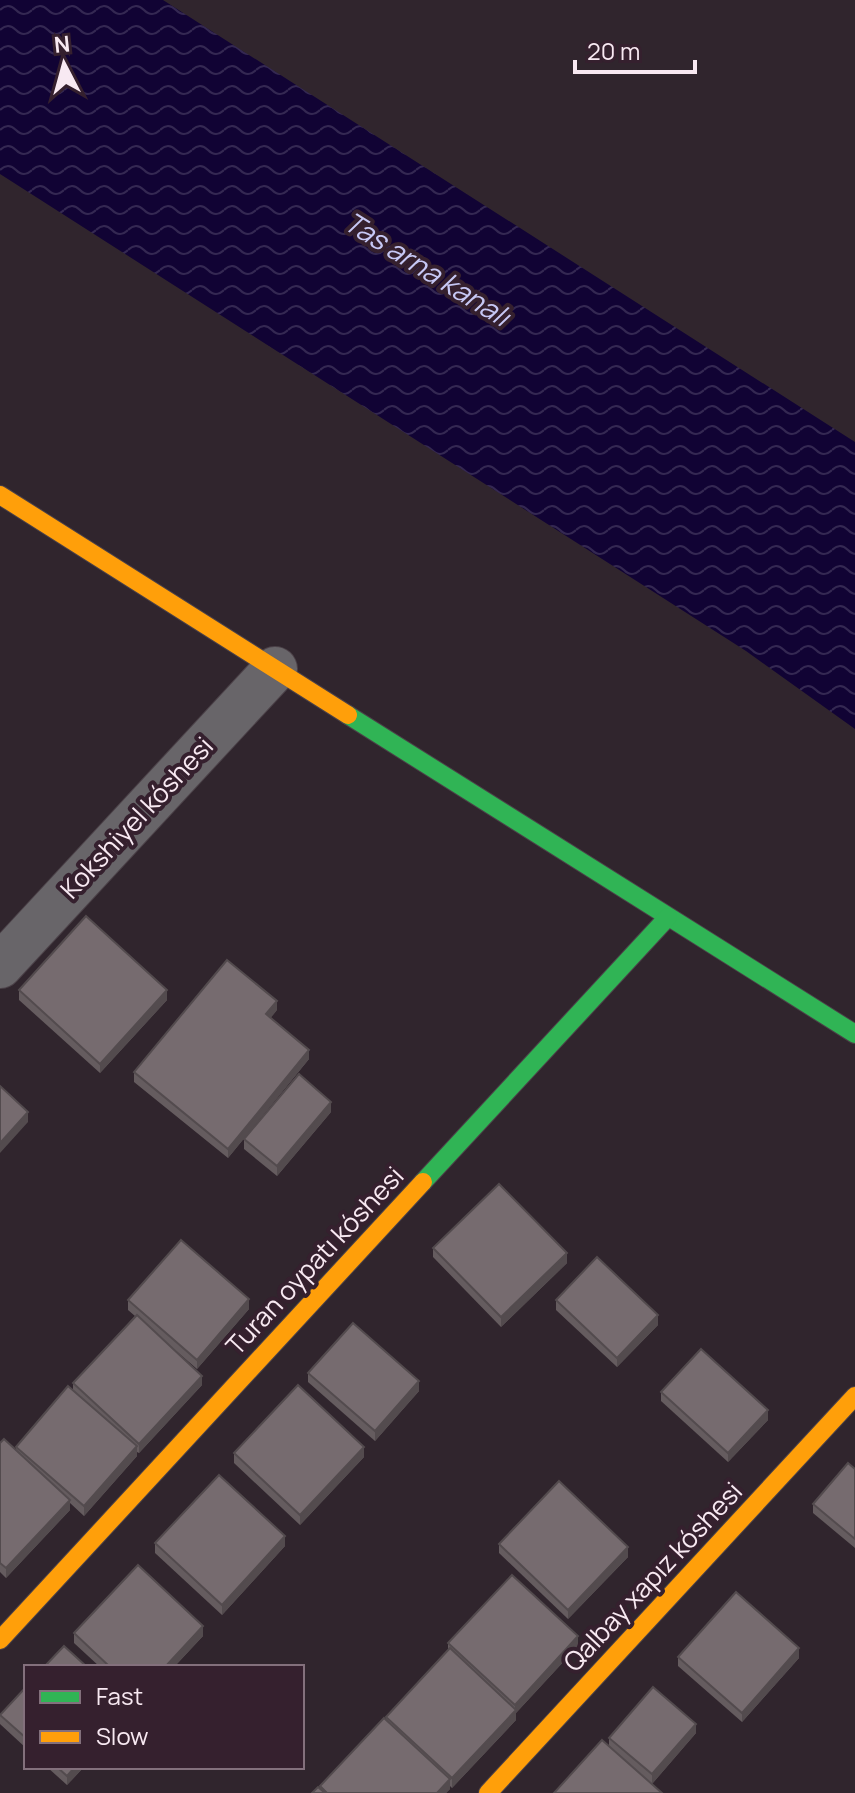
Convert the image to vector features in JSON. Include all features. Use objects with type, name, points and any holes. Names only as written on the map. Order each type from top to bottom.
[{"type":"street","points":[[0,495],[855,1034]]},
{"type":"street","name":"Kokshiyel kóshesi","points":[[0,966],[275,669]]},
{"type":"street","name":"Turan oypatı kóshesi","points":[[0,1640],[668,917]]},
{"type":"street","name":"Qalbay xapız kóshesi","points":[[488,1793],[855,1396]]},
{"type":"water","name":"Tas arna kanalı","points":[[0,0],[163,0],[855,442],[855,729],[746,651],[0,174]]},
{"type":"building","points":[[86,916],[167,990],[100,1064],[19,990]]},
{"type":"building","points":[[227,960],[277,1001],[266,1014],[309,1050],[228,1149],[134,1072]]},
{"type":"building","points":[[299,1074],[331,1102],[277,1166],[244,1139]]},
{"type":"building","points":[[0,1086],[28,1112],[0,1143]]},
{"type":"building","points":[[499,1184],[567,1253],[501,1317],[433,1248]]},
{"type":"building","points":[[181,1240],[249,1299],[197,1360],[128,1300]]},
{"type":"building","points":[[597,1257],[658,1315],[617,1358],[556,1300]]},
{"type":"building","points":[[137,1315],[202,1376],[139,1444],[73,1383]]},
{"type":"building","points":[[353,1323],[419,1381],[375,1431],[308,1373]]},
{"type":"building","points":[[701,1349],[768,1410],[728,1453],[661,1392]]},
{"type":"building","points":[[298,1385],[364,1447],[300,1515],[234,1453]]},
{"type":"building","points":[[68,1386],[137,1446],[84,1506],[16,1447]]},
{"type":"building","points":[[4,1439],[70,1500],[6,1568],[0,1563],[0,1443]]},
{"type":"building","points":[[848,1463],[855,1469],[855,1539],[813,1504]]},
{"type":"building","points":[[219,1475],[285,1536],[222,1605],[155,1543]]},
{"type":"building","points":[[559,1481],[628,1547],[568,1610],[499,1544]]},
{"type":"building","points":[[138,1565],[203,1626],[167,1665],[108,1665],[74,1633]]},
{"type":"building","points":[[512,1575],[578,1636],[515,1705],[448,1643]]},
{"type":"building","points":[[736,1592],[799,1648],[742,1713],[678,1657]]},
{"type":"building","points":[[64,1646],[85,1665],[46,1665]]},
{"type":"building","points":[[450,1648],[516,1710],[452,1778],[386,1717]]},
{"type":"building","points":[[653,1687],[696,1724],[652,1774],[609,1738]]},
{"type":"building","points":[[24,1689],[24,1736],[0,1715]]},
{"type":"building","points":[[384,1718],[450,1779],[437,1793],[327,1793],[320,1786]]},
{"type":"building","points":[[602,1740],[662,1793],[554,1793]]},
{"type":"building","points":[[59,1769],[73,1769],[67,1776]]},
{"type":"traffic: fast","points":[[348,715],[855,1034]]},
{"type":"traffic: fast","points":[[423,1182],[668,917]]},
{"type":"traffic: slow","points":[[0,495],[348,715]]},
{"type":"traffic: slow","points":[[0,1640],[423,1182]]},
{"type":"traffic: slow","points":[[488,1793],[855,1396]]}]
